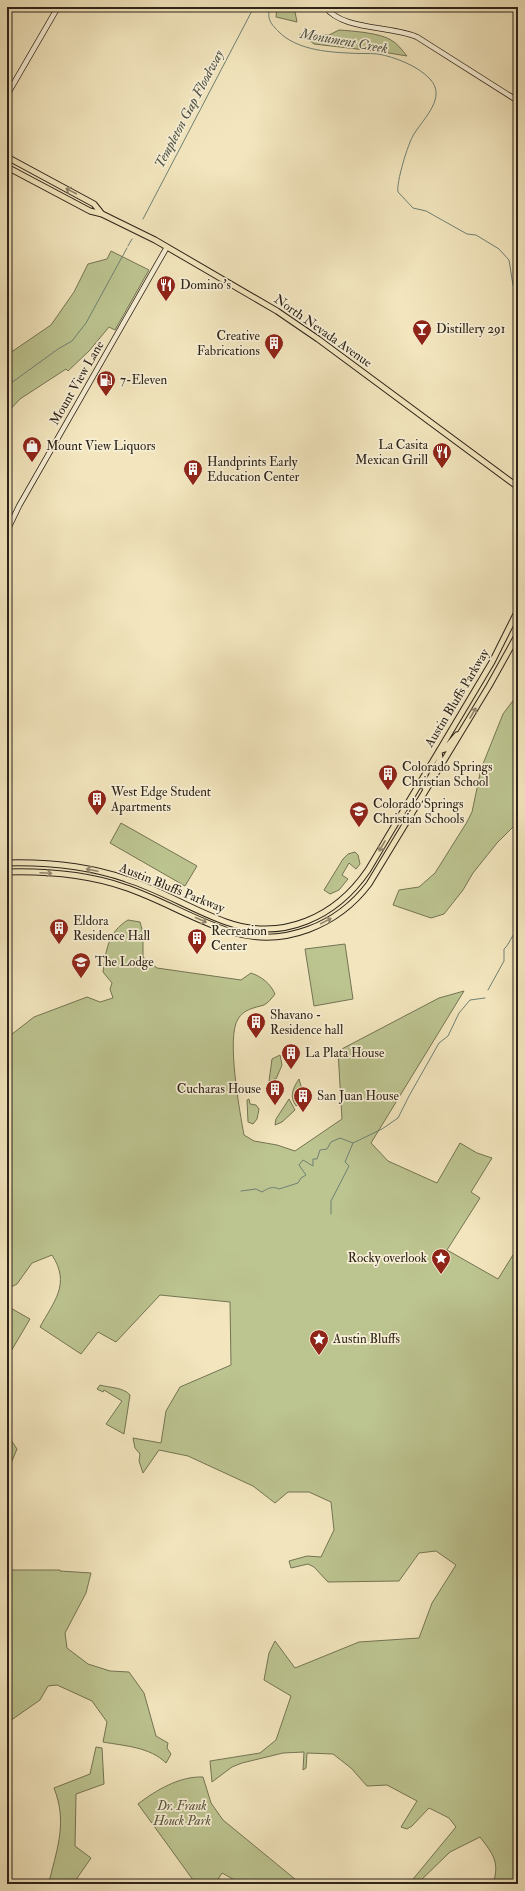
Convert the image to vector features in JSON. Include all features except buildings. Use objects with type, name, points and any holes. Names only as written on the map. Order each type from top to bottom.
[{"type":"main road","name":"North Nevada Avenue","points":[[7,157],[94,204],[102,214]]},
{"type":"main road","name":"North Nevada Avenue","points":[[7,167],[90,211],[102,214],[167,247],[229,282],[298,325],[518,487]]},
{"type":"main road","name":"Austin Bluffs Parkway","points":[[7,863],[60,865],[106,873],[137,883],[220,919],[242,926],[265,929],[294,925],[325,913],[338,904],[354,889],[368,870],[495,656],[518,610]]},
{"type":"main road","name":"Austin Bluffs Parkway","points":[[7,872],[69,874],[105,881],[134,890],[232,932],[256,936],[283,936],[304,931],[321,924],[336,916],[355,900],[372,880],[467,724],[518,634]]},
{"type":"main road","points":[[419,802],[440,759],[439,751],[447,747],[467,724]]},
{"type":"street","points":[[7,95],[58,7]]},
{"type":"street","points":[[325,7],[336,18],[347,23],[403,32],[417,37],[518,101]]},
{"type":"street","name":"Mount View Lane","points":[[7,531],[19,506],[167,247]]},
{"type":"green space","points":[[277,7],[294,7],[297,22],[276,17]]},
{"type":"green space","points":[[339,30],[366,33],[386,38],[396,43],[407,56],[314,44],[308,39],[300,37],[300,34],[329,35]]},
{"type":"green space","points":[[111,251],[149,270],[115,330],[109,327],[89,351],[68,371],[66,369],[20,399],[7,413],[7,355],[51,325],[74,292],[88,264],[107,259]]},
{"type":"green space","points":[[518,694],[518,822],[497,843],[473,873],[463,890],[444,914],[431,918],[393,905],[399,890],[419,887],[435,873],[467,822],[472,812],[481,769],[503,714]]},
{"type":"green space","points":[[121,823],[197,866],[185,886],[110,843]]},
{"type":"green space","points":[[355,852],[358,855],[360,864],[356,869],[349,863],[342,875],[348,879],[339,890],[330,894],[324,890],[343,859],[348,854]]},
{"type":"green space","points":[[128,920],[140,922],[143,933],[143,957],[157,968],[241,980],[251,973],[259,976],[271,987],[275,994],[271,999],[264,1005],[250,1009],[243,1013],[238,1019],[235,1028],[233,1042],[237,1093],[244,1135],[254,1141],[277,1145],[295,1151],[342,1119],[338,1051],[439,998],[464,991],[371,1143],[388,1161],[437,1183],[460,1143],[477,1153],[492,1158],[471,1192],[480,1198],[447,1250],[498,1279],[518,1247],[518,1884],[493,1884],[496,1870],[494,1859],[480,1837],[450,1852],[417,1884],[409,1884],[456,1827],[449,1818],[429,1808],[412,1826],[407,1829],[401,1827],[417,1801],[387,1785],[367,1786],[351,1768],[333,1754],[307,1753],[306,1768],[303,1770],[304,1752],[283,1753],[242,1763],[232,1767],[212,1782],[210,1761],[260,1753],[276,1740],[291,1696],[264,1680],[269,1653],[275,1641],[295,1668],[359,1642],[419,1638],[432,1603],[456,1565],[436,1551],[419,1553],[399,1581],[328,1582],[314,1567],[308,1564],[291,1568],[289,1561],[307,1556],[321,1557],[334,1530],[331,1502],[309,1492],[288,1492],[275,1503],[253,1486],[188,1456],[159,1450],[143,1473],[139,1461],[140,1454],[135,1448],[133,1438],[161,1443],[166,1411],[180,1387],[231,1365],[230,1302],[160,1295],[116,1342],[98,1332],[81,1354],[40,1327],[55,1300],[60,1284],[58,1265],[52,1255],[32,1263],[17,1284],[7,1289],[7,1038],[34,1017],[87,997],[100,1002],[113,998],[110,989],[112,983],[103,972],[105,956],[112,936],[121,925]]},
{"type":"green space","points":[[345,944],[353,999],[314,1006],[305,949]]},
{"type":"green space","points":[[280,1055],[282,1065],[276,1079],[274,1079],[273,1082],[269,1081],[272,1059]]},
{"type":"green space","points":[[299,1079],[303,1093],[300,1104],[296,1106],[292,1095]]},
{"type":"green space","points":[[249,1099],[250,1104],[256,1105],[259,1109],[257,1119],[253,1124],[248,1122],[247,1100]]},
{"type":"green space","points":[[289,1099],[295,1110],[282,1122],[275,1125],[276,1119]]},
{"type":"green space","points":[[7,1306],[30,1319],[7,1358]]},
{"type":"green space","points":[[100,1385],[124,1390],[130,1395],[124,1434],[106,1424],[122,1401],[104,1390],[103,1392],[97,1389]]},
{"type":"green space","points":[[7,1434],[17,1449],[9,1468],[7,1489]]},
{"type":"green space","points":[[7,1570],[60,1570],[91,1573],[86,1593],[65,1633],[67,1648],[88,1664],[110,1671],[129,1672],[144,1693],[156,1736],[168,1743],[167,1748],[171,1754],[166,1763],[145,1750],[103,1742],[107,1722],[92,1701],[57,1685],[48,1686],[40,1700],[7,1723]]},
{"type":"green space","points":[[96,1747],[102,1748],[104,1784],[76,1794],[75,1846],[91,1858],[73,1884],[46,1884],[50,1878],[56,1855],[61,1823],[58,1800],[54,1788],[90,1774]]},
{"type":"green space","name":"Dr. Frank Houck Park","points":[[194,1777],[203,1777],[211,1803],[223,1820],[301,1884],[242,1884],[222,1873],[215,1884],[196,1884],[138,1804],[160,1789],[177,1781]]},
{"type":"waterway","name":"Templeton Gap Floodway","points":[[143,219],[254,7]]},
{"type":"waterway","name":"Monument Creek","points":[[271,7],[269,11],[269,18],[272,24],[286,38],[302,46],[339,53],[385,55],[413,66],[430,79],[435,86],[435,100],[428,114],[414,134],[409,146],[403,163],[398,192],[413,208],[426,211],[467,234],[476,235],[499,249],[509,260],[513,285],[518,293]]},
{"type":"waterway","name":"Templeton Gap Floodway","points":[[128,246],[132,239]]},
{"type":"waterway","name":"Templeton Gap Floodway","points":[[7,386],[58,349],[72,341],[86,323],[127,248]]},
{"type":"waterway","points":[[488,990],[504,961],[504,949],[518,930]]},
{"type":"waterway","points":[[241,1191],[256,1189],[262,1192],[266,1189],[279,1189],[298,1183],[301,1178],[306,1175],[299,1165],[303,1160],[313,1166],[313,1159],[317,1159],[320,1150],[327,1149],[331,1142],[340,1138],[353,1143],[382,1129],[398,1118],[439,1043],[448,1036],[459,1013],[470,1000],[485,998]]},
{"type":"waterway","points":[[331,1214],[331,1201],[349,1166],[345,1162],[353,1143]]},
{"type":"place","name":"Domino's","points":[[166,302]]},
{"type":"place","name":"Distillery 291","points":[[422,346]]},
{"type":"place","name":"Creative Fabrications","points":[[274,360]]},
{"type":"place","name":"7-Eleven","points":[[106,397]]},
{"type":"place","name":"Mount View Liquors","points":[[32,463]]},
{"type":"place","name":"La Casita Mexican Grill","points":[[442,469]]},
{"type":"place","name":"Handprints Early Education Center","points":[[193,486]]},
{"type":"place","name":"Colorado Springs Christian School","points":[[388,791]]},
{"type":"place","name":"West Edge Student Apartments","points":[[97,816]]},
{"type":"place","name":"Colorado Springs Christian Schools","points":[[359,828]]},
{"type":"place","name":"Eldora Residence Hall","points":[[59,945]]},
{"type":"place","name":"Recreation Center","points":[[197,955]]},
{"type":"place","name":"The Lodge","points":[[81,979]]},
{"type":"place","name":"Shavano - Residence hall","points":[[256,1039]]},
{"type":"place","name":"La Plata House","points":[[291,1070]]},
{"type":"place","name":"Cucharas House","points":[[275,1106]]},
{"type":"place","name":"San Juan House","points":[[303,1113]]},
{"type":"place","name":"Rocky overlook","points":[[441,1275]]},
{"type":"place","name":"Austin Bluffs","points":[[319,1356]]}]
